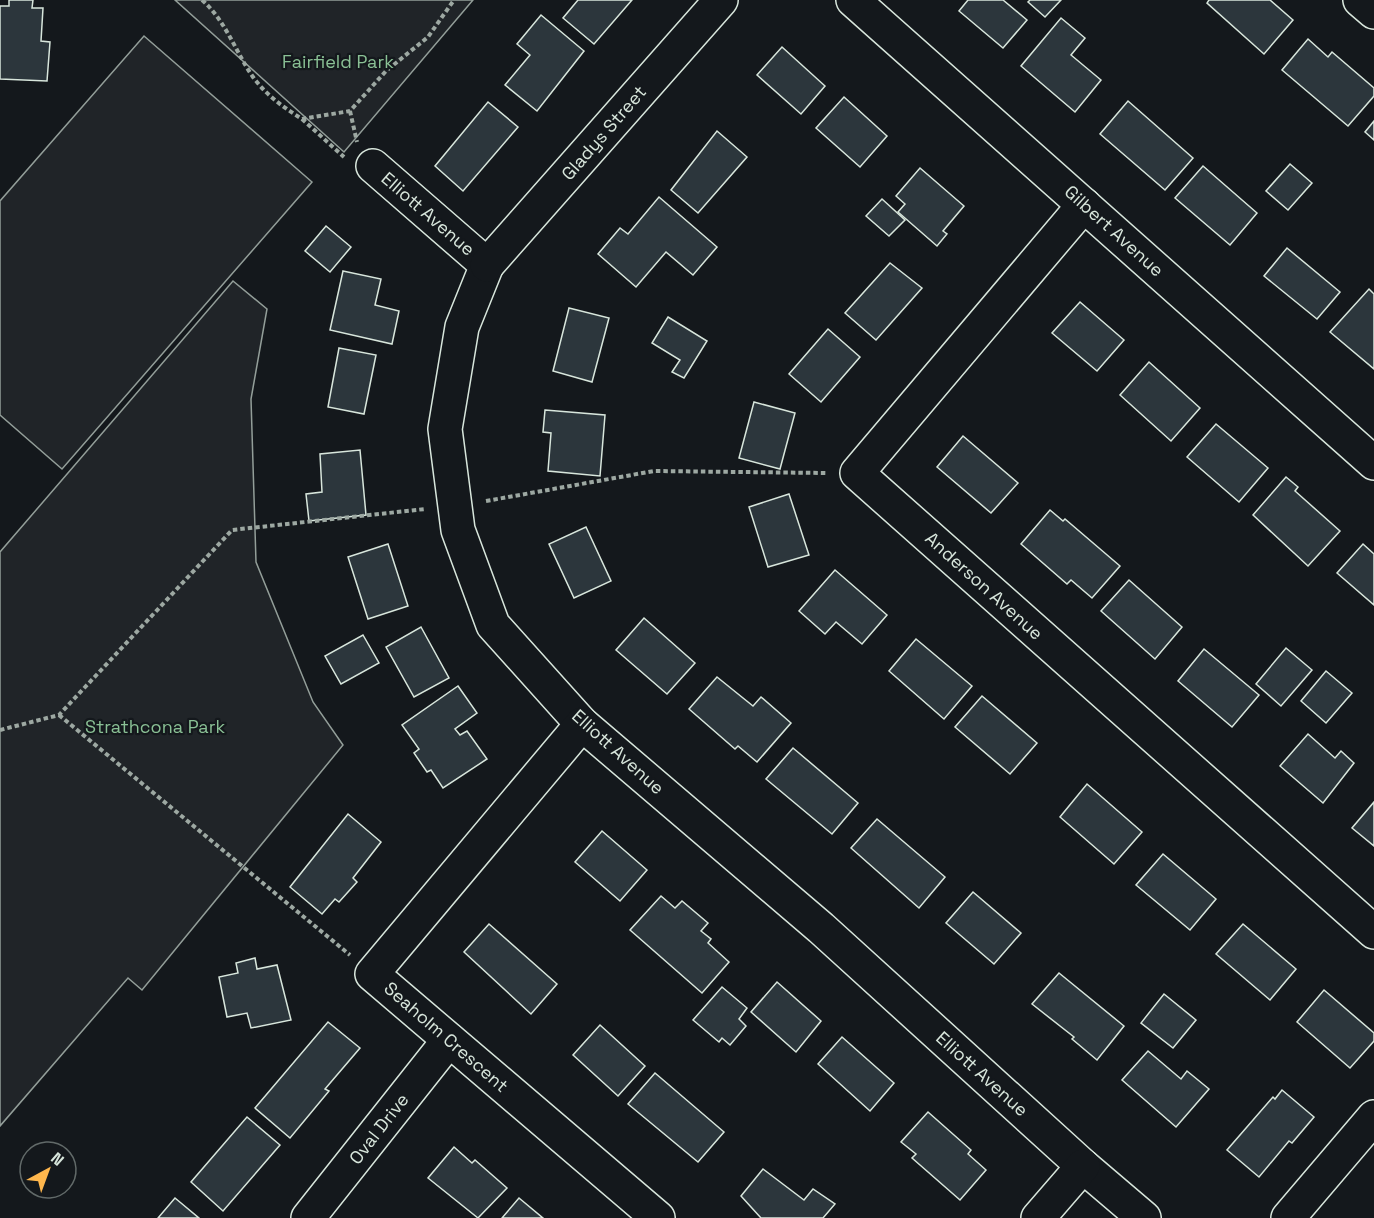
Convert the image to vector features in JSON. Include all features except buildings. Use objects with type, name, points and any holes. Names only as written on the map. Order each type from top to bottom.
[{"type":"street","name":"Gladys Street","points":[[487,265],[721,0]]},
{"type":"street","name":"Gilbert Avenue","points":[[853,0],[1374,463]]},
{"type":"street","points":[[1360,0],[1374,12]]},
{"type":"street","name":"Elliott Avenue","points":[[373,166],[487,265],[462,327],[445,429],[458,530],[493,625],[582,724],[821,928],[1083,1166],[1144,1218]]},
{"type":"street","points":[[858,473],[1084,205]]},
{"type":"street","name":"Anderson Avenue","points":[[858,473],[1374,932]]},
{"type":"street","name":"Seaholm Crescent","points":[[582,724],[372,974],[658,1218]]},
{"type":"street","name":"Oval Drive","points":[[308,1218],[449,1040]]},
{"type":"street","points":[[1288,1218],[1374,1118]]},
{"type":"street","points":[[1038,1218],[1083,1166]]},
{"type":"path","points":[[202,0],[216,12],[258,83],[270,97],[302,118],[349,161],[373,166]]},
{"type":"path","points":[[302,118],[350,111],[386,71],[428,37],[454,0]]},
{"type":"path","points":[[0,730],[59,715],[232,530],[455,506],[654,471],[858,473]]},
{"type":"path","points":[[59,715],[372,974]]},
{"type":"green space","name":"Fairfield Park","points":[[175,0],[473,0],[344,152]]},
{"type":"green space","points":[[144,36],[312,182],[62,469],[0,415],[0,201]]},
{"type":"green space","name":"Strathcona Park","points":[[233,281],[267,309],[251,399],[256,562],[313,702],[343,745],[142,990],[128,978],[0,1126],[0,552]]}]
